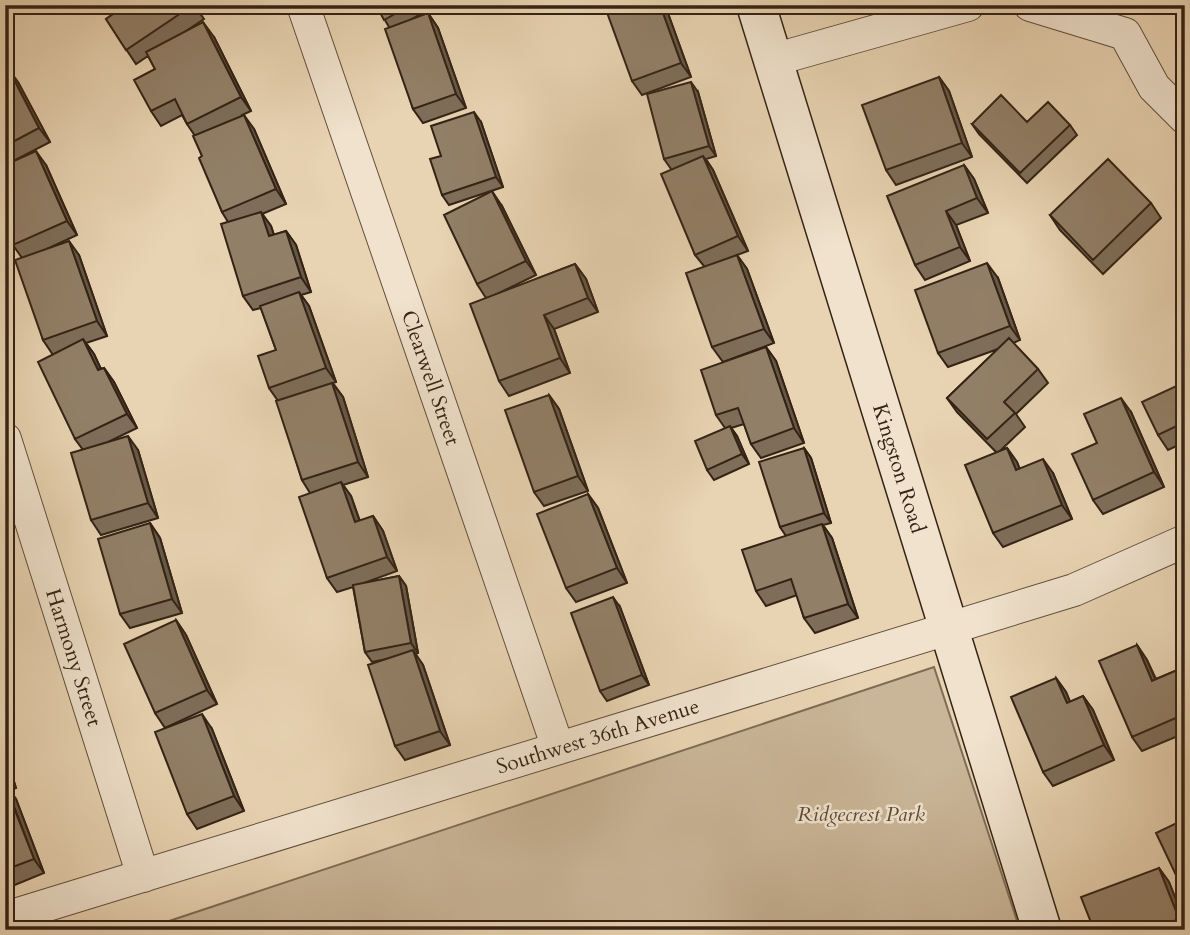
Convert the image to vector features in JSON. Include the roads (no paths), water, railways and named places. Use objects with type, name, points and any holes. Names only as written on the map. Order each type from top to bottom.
[{"type":"street","name":"Clearwell Street","points":[[303,5],[558,748]]},
{"type":"street","name":"Kingston Road","points":[[756,5],[1042,930]]},
{"type":"street","points":[[773,60],[968,5]]},
{"type":"street","points":[[1030,5],[1125,34],[1154,87],[1185,117]]},
{"type":"street","name":"Harmony Street","points":[[5,439],[143,876]]},
{"type":"street","name":"Southwest 36th Avenue","points":[[5,918],[1074,590],[1185,541]]},
{"type":"park label","name":"Ridgecrest Park","points":[[861,814]]}]
